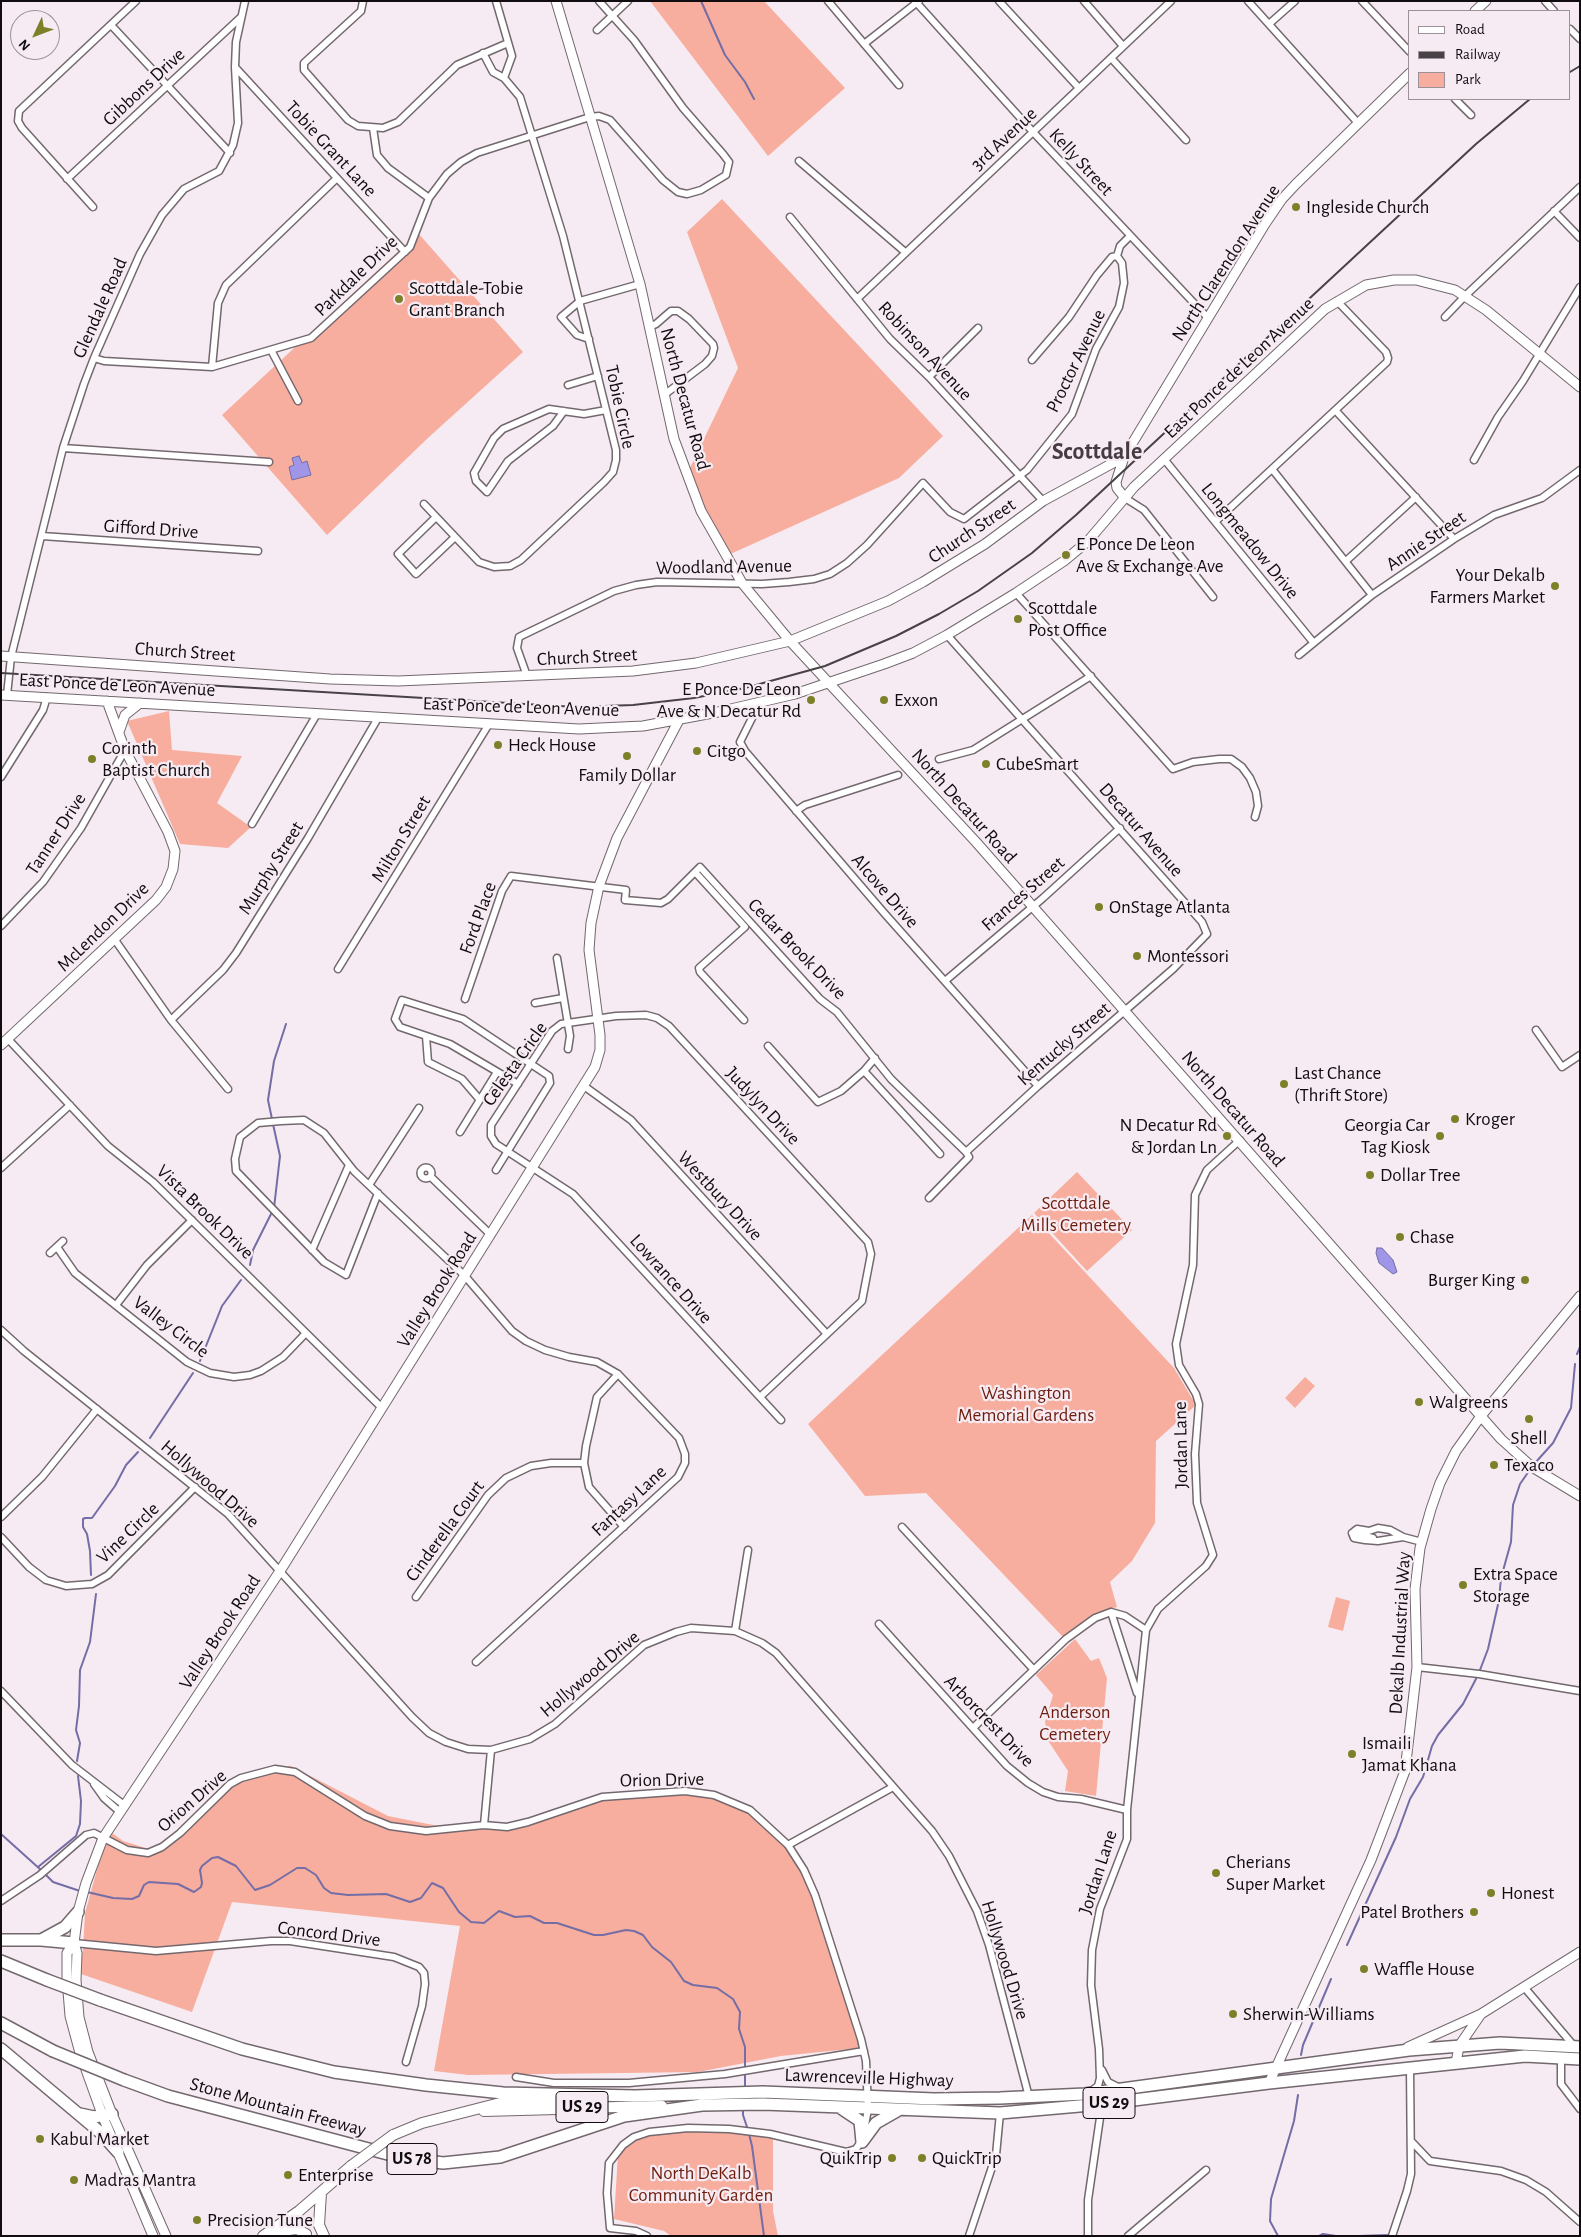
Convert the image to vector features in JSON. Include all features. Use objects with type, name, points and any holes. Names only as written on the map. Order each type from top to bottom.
[{"type":"highway","points":[[41,1940],[66,1927],[78,1912]]},
{"type":"highway","points":[[1,1940],[41,1940],[74,1944]]},
{"type":"highway","points":[[1,1961],[100,2000],[242,2049],[334,2072],[426,2085],[503,2092],[635,2096]]},
{"type":"highway","name":"Stone Mountain Freeway","points":[[1,2023],[53,2051],[168,2096],[399,2157],[443,2163],[500,2158],[624,2116],[702,2105]]},
{"type":"highway","name":"US 29","points":[[1274,2070],[1396,2052],[1459,2046],[1500,2043],[1577,2047]]},
{"type":"highway","points":[[1,2049],[101,2133],[118,2152]]},
{"type":"highway","name":"US 29","points":[[1269,2083],[1526,2056],[1580,2059]]},
{"type":"highway","name":"Lawrenceville Highway","points":[[635,2096],[763,2092],[934,2098],[1029,2097],[1085,2094],[1274,2070]]},
{"type":"highway","name":"Lawrenceville Highway","points":[[702,2105],[763,2104],[1000,2113],[1102,2104],[1269,2083]]},
{"type":"highway","points":[[837,2107],[851,2113],[860,2121],[862,2142]]},
{"type":"highway","points":[[862,2142],[881,2118],[899,2110]]},
{"type":"highway","points":[[78,2114],[107,2116]]},
{"type":"main road","name":"North Decatur Road","points":[[556,1],[640,284],[674,439],[694,495],[714,537],[742,583],[790,641],[939,801],[1125,1010],[1510,1448],[1532,1468],[1580,1496]]},
{"type":"main road","points":[[1476,10],[1486,1]]},
{"type":"main road","name":"North Clarendon Avenue","points":[[1125,498],[1117,488],[1116,482],[1124,457],[1282,199],[1408,74]]},
{"type":"main road","name":"East Ponce de Leon Avenue","points":[[4,695],[378,718],[602,729],[635,727],[679,720],[754,704],[829,684],[913,653],[947,635],[1016,593],[1078,550],[1097,532],[1125,498],[1164,459],[1304,328],[1337,301],[1366,285],[1394,280],[1428,282],[1446,287],[1486,310],[1580,387]]},
{"type":"main road","name":"Church Street","points":[[1,656],[346,680],[398,681],[668,668],[718,659],[790,641],[888,601],[985,544],[1043,501],[1124,457]]},
{"type":"main road","name":"McLendon Drive","points":[[5,1042],[156,900],[166,887],[173,869],[175,851],[168,832],[125,750],[107,701]]},
{"type":"main road","points":[[118,732],[125,714],[140,703]]},
{"type":"main road","name":"Valley Brook Road","points":[[107,2116],[80,2053],[70,2016],[67,1953],[74,1944],[78,1912],[86,1883],[103,1838],[280,1571],[595,1067],[600,1050],[599,1019],[589,950],[591,923],[599,886],[617,838],[679,720]]},
{"type":"main road","name":"Dekalb Industrial Way","points":[[1269,2083],[1371,1860],[1405,1771],[1417,1667],[1415,1589],[1422,1542],[1440,1483],[1456,1451],[1481,1416],[1580,1296]]},
{"type":"main road","points":[[1396,2052],[1431,2038],[1481,2014],[1580,1952]]},
{"type":"main road","points":[[1456,2063],[1459,2046],[1481,2014]]},
{"type":"main road","name":"Lawrenceville Highway","points":[[266,2234],[393,2135],[422,2123],[500,2103],[576,2102],[635,2096]]},
{"type":"main road","name":"Lawrenceville Highway","points":[[463,2112],[702,2105]]},
{"type":"main road","points":[[107,2116],[118,2152],[153,2236]]},
{"type":"main road","points":[[107,2116],[166,2236]]},
{"type":"main road","points":[[321,2193],[319,2225],[324,2236]]},
{"type":"main road","points":[[266,2234],[297,2229],[306,2234]]},
{"type":"street","points":[[93,207],[18,121],[19,111],[136,1]]},
{"type":"street","name":"Glendale Road","points":[[4,695],[63,448],[94,358],[140,254],[170,202],[184,189],[219,171],[230,153],[238,123],[235,67],[236,42],[244,1]]},
{"type":"street","points":[[363,1],[364,5],[361,11],[304,63],[304,70],[348,120],[358,126],[383,128],[398,122],[457,65],[508,43]]},
{"type":"street","points":[[496,1],[512,56],[504,78]]},
{"type":"street","points":[[590,117],[606,118],[663,180],[678,192],[689,193],[711,185],[726,175],[729,162],[683,108],[634,40],[599,1]]},
{"type":"street","points":[[596,30],[628,1]]},
{"type":"street","points":[[828,1],[899,85]]},
{"type":"street","points":[[999,1],[1080,88]]},
{"type":"street","points":[[1084,1],[1123,46]]},
{"type":"street","name":"3rd Avenue","points":[[857,299],[1172,1]]},
{"type":"street","points":[[1248,1],[1358,123]]},
{"type":"street","points":[[1269,24],[1295,1]]},
{"type":"street","points":[[1362,1],[1408,50]]},
{"type":"street","points":[[864,44],[917,2]]},
{"type":"street","name":"Kelly Street","points":[[917,2],[1033,132],[1208,318]]},
{"type":"street","name":"Gibbons Drive","points":[[67,179],[241,17]]},
{"type":"street","points":[[111,25],[230,153]]},
{"type":"street","points":[[1571,29],[1580,40]]},
{"type":"street","name":"Tobie Circle","points":[[424,504],[479,562],[494,567],[510,566],[520,560],[613,472],[616,450],[580,301],[520,97],[504,78],[493,72],[482,53]]},
{"type":"street","points":[[1111,58],[1186,140]]},
{"type":"street","name":"Tobie Grant Lane","points":[[235,67],[405,252]]},
{"type":"street","points":[[1456,100],[1471,115]]},
{"type":"street","name":"Parkdale Drive","points":[[94,358],[104,361],[212,367],[303,342],[318,334],[413,243],[428,198],[447,174],[461,162],[477,152],[590,117]]},
{"type":"street","points":[[373,128],[377,155],[388,168],[428,198]]},
{"type":"street","points":[[800,161],[905,252]]},
{"type":"street","points":[[212,367],[218,303],[226,285],[337,178]]},
{"type":"street","points":[[1445,317],[1464,296],[1580,187]]},
{"type":"street","points":[[1554,211],[1580,238]]},
{"type":"street","name":"Robinson Avenue","points":[[790,217],[890,339],[928,377],[1043,501]]},
{"type":"street","points":[[1032,360],[1069,317],[1096,275],[1112,257],[1117,256],[1120,246],[1130,236]]},
{"type":"street","name":"Proctor Avenue","points":[[960,519],[964,519],[1020,476],[1072,414],[1096,350],[1119,307],[1124,283],[1122,263],[1117,256]]},
{"type":"street","points":[[589,339],[577,335],[561,317],[580,301],[640,284]]},
{"type":"street","points":[[1474,460],[1498,417],[1580,287]]},
{"type":"street","points":[[1216,521],[1387,362],[1387,355],[1337,301]]},
{"type":"street","points":[[649,327],[657,324],[671,311],[678,311],[689,319],[713,344],[714,352],[709,361],[664,395]]},
{"type":"street","points":[[928,377],[978,328]]},
{"type":"street","points":[[271,350],[298,401]]},
{"type":"street","points":[[568,385],[598,376]]},
{"type":"street","points":[[564,411],[553,426],[508,461],[487,492],[476,481],[474,473],[494,438],[503,429],[549,409],[564,411],[584,414],[606,410]]},
{"type":"street","points":[[1336,411],[1454,539]]},
{"type":"street","points":[[63,448],[269,462]]},
{"type":"street","name":"Longmeadow Drive","points":[[1164,459],[1313,642]]},
{"type":"street","points":[[1272,469],[1372,595]]},
{"type":"street","name":"Annie Street","points":[[1299,655],[1372,595],[1454,539],[1494,515],[1542,498],[1580,470]]},
{"type":"street","name":"Woodland Avenue","points":[[527,676],[517,648],[519,637],[600,597],[636,585],[657,582],[789,582],[814,579],[830,574],[847,563],[867,545],[923,484],[950,512],[960,519]]},
{"type":"street","points":[[1346,561],[1416,497]]},
{"type":"street","points":[[1125,498],[1144,510],[1214,597]]},
{"type":"street","points":[[436,517],[398,554],[416,574],[456,537]]},
{"type":"street","name":"Gifford Drive","points":[[42,536],[258,551]]},
{"type":"street","points":[[1016,593],[1172,769],[1193,762],[1219,759],[1231,759],[1242,767],[1250,778],[1256,792],[1258,806],[1255,817]]},
{"type":"street","name":"Decatur Avenue","points":[[947,635],[1193,912]]},
{"type":"street","points":[[939,759],[973,750],[1091,676]]},
{"type":"street","points":[[1,777],[43,710],[47,697]]},
{"type":"street","name":"Alcove Drive","points":[[754,704],[753,716],[740,742],[741,745],[796,811],[1038,1086]]},
{"type":"street","points":[[252,824],[317,714]]},
{"type":"street","name":"Murphy Street","points":[[171,1020],[222,970],[236,953],[308,838],[378,718]]},
{"type":"street","name":"Milton Street","points":[[338,969],[489,724]]},
{"type":"street","name":"Tanner Drive","points":[[1,926],[44,882],[81,828],[125,750]]},
{"type":"street","points":[[796,811],[805,805],[898,776]]},
{"type":"street","name":"Frances Street","points":[[945,981],[1120,828]]},
{"type":"street","name":"Cedar Brook Drive","points":[[599,886],[626,890],[625,900],[661,903],[668,899],[695,872],[820,999],[832,1007],[892,1080],[966,1152]]},
{"type":"street","name":"Ford Place","points":[[465,999],[502,891],[511,876],[599,886]]},
{"type":"street","name":"Kentucky Street","points":[[929,1198],[969,1157],[966,1152],[1205,938],[1207,931],[1193,912]]},
{"type":"street","name":"Cedar Brook Drive","points":[[744,1020],[700,972],[699,968],[748,925]]},
{"type":"street","points":[[114,940],[171,1020],[228,1089]]},
{"type":"street","points":[[556,958],[570,1036],[568,1049]]},
{"type":"street","points":[[535,1003],[562,998]]},
{"type":"street","points":[[496,1170],[550,1083],[549,1076],[463,1019],[402,1000],[395,1018],[400,1027],[450,1044],[518,1084]]},
{"type":"street","name":"Judylyn Drive","points":[[599,1019],[616,1016],[646,1015],[657,1018],[669,1026],[868,1242],[871,1254],[862,1301],[760,1397]]},
{"type":"street","name":"Celesta Cricle","points":[[533,1166],[496,1144],[491,1136],[492,1125],[552,1031],[560,1024],[599,1019]]},
{"type":"street","points":[[1536,1030],[1562,1067],[1580,1056]]},
{"type":"street","points":[[426,1036],[428,1062],[462,1080],[480,1100]]},
{"type":"street","name":"Vista Brook Drive","points":[[5,1042],[70,1104],[108,1146],[154,1182],[382,1408]]},
{"type":"street","points":[[768,1046],[818,1102],[841,1091],[864,1071],[874,1058]]},
{"type":"street","points":[[864,1071],[940,1154]]},
{"type":"street","points":[[460,1132],[497,1072]]},
{"type":"street","name":"Westbury Drive","points":[[584,1086],[630,1120],[826,1334]]},
{"type":"street","points":[[1,1168],[70,1104]]},
{"type":"street","points":[[370,1185],[419,1108]]},
{"type":"street","name":"Fantasy Lane","points":[[312,1250],[236,1171],[235,1159],[240,1137],[258,1123],[304,1120],[324,1133],[349,1165],[465,1276],[512,1331],[526,1341],[545,1350],[597,1362],[618,1374],[679,1438],[685,1454],[685,1464],[678,1477],[476,1662]]},
{"type":"street","name":"Jordan Lane","points":[[1085,2094],[1100,2083],[1091,1985],[1092,1950],[1100,1909],[1126,1845],[1129,1826],[1127,1810],[1146,1630],[1158,1609],[1206,1566],[1213,1554],[1196,1503],[1195,1454],[1199,1404],[1196,1394],[1179,1365],[1176,1344],[1193,1265],[1195,1196],[1207,1170],[1240,1140]]},
{"type":"street","points":[[349,1165],[312,1250],[324,1262],[346,1275],[378,1193]]},
{"type":"street","name":"Lowrance Drive","points":[[533,1166],[573,1194],[781,1420]]},
{"type":"street","points":[[431,1177],[491,1235]]},
{"type":"street","points":[[116,1305],[147,1265],[192,1220]]},
{"type":"street","points":[[50,1253],[63,1241]]},
{"type":"street","name":"Valley Circle","points":[[57,1247],[75,1273],[198,1369],[216,1375],[234,1377],[250,1375],[261,1371],[283,1357],[306,1333]]},
{"type":"street","name":"Hollywood Drive","points":[[1,1330],[228,1514],[412,1717],[429,1733],[454,1744],[468,1748],[491,1750],[523,1742],[555,1724],[625,1660],[644,1645],[661,1636],[691,1628],[735,1631],[762,1643],[776,1653],[794,1671],[932,1831],[949,1856],[977,1911],[989,1945],[1029,2097]]},
{"type":"street","points":[[618,1374],[597,1398],[586,1446],[584,1464],[589,1487],[624,1527]]},
{"type":"street","points":[[1,1517],[42,1477],[97,1409]]},
{"type":"street","name":"Cinderella Court","points":[[416,1597],[488,1496],[506,1478],[531,1466],[551,1463],[584,1464]]},
{"type":"street","name":"Vine Circle","points":[[1,1537],[29,1567],[46,1580],[66,1586],[92,1584],[108,1575],[195,1486]]},
{"type":"street","points":[[902,1527],[1034,1670]]},
{"type":"street","points":[[1403,1537],[1378,1541],[1354,1538],[1352,1533],[1357,1529],[1369,1531],[1378,1528],[1390,1530],[1403,1537],[1422,1542]]},
{"type":"street","points":[[735,1631],[748,1550]]},
{"type":"street","points":[[973,1728],[1076,1630],[1095,1618],[1111,1612],[1125,1616],[1146,1630]]},
{"type":"street","points":[[1111,1612],[1139,1696]]},
{"type":"street","name":"Arborcrest Drive","points":[[879,1624],[1007,1766],[1044,1792],[1127,1810]]},
{"type":"street","points":[[1417,1667],[1479,1674],[1580,1691]]},
{"type":"street","points":[[1,1691],[72,1765],[122,1809]]},
{"type":"street","points":[[484,1825],[491,1750]]},
{"type":"street","name":"Orion Drive","points":[[103,1838],[127,1850],[148,1853],[162,1847],[180,1833],[230,1784],[241,1778],[275,1769],[295,1772],[365,1816],[390,1826],[426,1831],[484,1825],[507,1827],[528,1822],[602,1796],[685,1791],[714,1794],[750,1810],[788,1845],[804,1870],[815,1895],[864,2051],[867,2072],[868,2108],[862,2142]]},
{"type":"street","points":[[788,1845],[893,1786]]},
{"type":"street","points":[[1,1901],[40,1875],[86,1835],[94,1833],[103,1838]]},
{"type":"street","name":"Concord Drive","points":[[74,1944],[156,1951],[290,1941],[401,1960],[419,1967],[424,1973],[422,2006],[406,2062]]},
{"type":"street","points":[[1524,1987],[1577,2047]]},
{"type":"street","points":[[516,2077],[554,2083],[630,2083],[725,2074],[864,2051]]},
{"type":"street","points":[[1561,2058],[1561,2084],[1580,2109]]},
{"type":"street","points":[[1100,2067],[1108,2082],[1127,2088]]},
{"type":"street","points":[[1392,2236],[1411,2174],[1410,2067]]},
{"type":"street","points":[[1088,2236],[1088,2200],[1102,2104]]},
{"type":"street","points":[[969,2236],[996,2154],[1000,2113]]},
{"type":"street","points":[[647,2236],[636,2231],[610,2228],[609,2163],[623,2145],[634,2137],[649,2132],[688,2128],[729,2129],[770,2134],[843,2152],[856,2149],[862,2142]]},
{"type":"street","points":[[1412,2142],[1430,2161],[1501,2170],[1526,2180],[1546,2192],[1580,2222]]},
{"type":"street","points":[[1128,2236],[1206,2170]]},
{"type":"green space","points":[[650,1],[764,1],[845,88],[768,156]]},
{"type":"green space","points":[[722,199],[943,436],[899,478],[726,556],[688,472],[738,368],[687,232]]},
{"type":"green space","points":[[418,233],[523,352],[429,437],[327,535],[222,415]]},
{"type":"green space","points":[[169,711],[172,750],[242,756],[217,803],[251,827],[228,848],[180,844],[127,721]]},
{"type":"green space","name":"Scottdale Mills Cemetery","points":[[1077,1172],[1132,1230],[1087,1271],[1034,1213]]},
{"type":"green space","name":"Washington Memorial Gardens","points":[[1032,1215],[1174,1368],[1196,1405],[1156,1441],[1155,1523],[1132,1561],[1110,1582],[1117,1607],[1096,1613],[1063,1637],[926,1493],[865,1496],[808,1424]]},
{"type":"green space","points":[[1305,1377],[1315,1386],[1295,1408],[1285,1398]]},
{"type":"green space","points":[[1336,1597],[1350,1601],[1343,1631],[1328,1627]]},
{"type":"green space","name":"Anderson Cemetery","points":[[1075,1639],[1091,1661],[1099,1658],[1107,1678],[1096,1796],[1065,1791],[1068,1771],[1049,1742],[1045,1722],[1053,1695],[1036,1675]]},
{"type":"green space","points":[[291,1766],[388,1816],[438,1826],[511,1829],[593,1797],[682,1790],[750,1808],[787,1848],[820,1905],[860,2048],[781,2056],[698,2072],[468,2075],[434,2071],[460,1926],[232,1902],[192,2012],[78,1973],[83,1950],[85,1913],[108,1830],[123,1841],[152,1850],[179,1830],[246,1773]]},
{"type":"green space","name":"North DeKalb Community Garden","points":[[667,2131],[744,2132],[773,2136],[773,2211],[778,2236],[671,2236],[664,2231],[614,2219],[618,2154],[632,2140]]},
{"type":"shaded area","points":[[299,456],[302,463],[307,461],[311,475],[292,480],[289,467],[294,465],[292,458]]},
{"type":"shaded area","points":[[1377,1248],[1382,1248],[1393,1260],[1397,1272],[1393,1274],[1379,1263],[1376,1253]]},
{"type":"waterway","points":[[701,1],[725,55],[745,82],[754,99]]},
{"type":"waterway","points":[[272,1119],[268,1100],[274,1061],[286,1024]]},
{"type":"waterway","points":[[273,1124],[280,1156],[274,1208]]},
{"type":"waterway","points":[[250,1265],[253,1250],[272,1212]]},
{"type":"waterway","points":[[200,1361],[222,1306],[241,1280]]},
{"type":"waterway","points":[[1577,1354],[1580,1347]]},
{"type":"waterway","points":[[1535,1463],[1553,1443],[1571,1408],[1575,1364]]},
{"type":"waterway","points":[[150,1438],[193,1373]]},
{"type":"waterway","points":[[91,1575],[90,1551],[87,1534],[83,1527],[83,1519],[92,1518],[115,1486],[126,1465],[138,1452]]},
{"type":"waterway","points":[[1480,1670],[1488,1649],[1499,1600],[1501,1578],[1511,1542],[1513,1505],[1520,1484],[1529,1471]]},
{"type":"waterway","points":[[77,1761],[80,1743],[76,1730],[80,1670],[90,1642],[96,1594]]},
{"type":"waterway","points":[[1347,1945],[1396,1837],[1410,1799],[1423,1777],[1432,1746],[1438,1735],[1463,1704],[1478,1675]]},
{"type":"waterway","points":[[38,1867],[76,1836],[80,1824],[81,1801],[78,1776]]},
{"type":"waterway","points":[[1,1834],[41,1870]]},
{"type":"waterway","points":[[87,1892],[113,1898],[132,1899],[139,1896],[144,1885],[149,1882],[178,1884],[194,1892],[201,1887],[200,1870],[202,1866],[212,1858],[218,1857],[236,1866],[255,1890],[270,1885],[297,1868],[305,1868],[316,1875],[324,1888],[331,1893],[348,1895],[386,1894],[410,1902],[421,1898],[432,1883],[443,1888],[459,1912],[471,1922],[484,1923],[499,1911],[515,1917],[530,1916],[544,1923],[557,1923],[594,1935],[626,1930],[634,1931],[643,1935],[652,1947],[671,1962],[684,1981],[693,1985],[717,1988],[733,1999],[740,2012],[739,2029],[745,2047],[745,2068]]},
{"type":"waterway","points":[[45,1874],[53,1882],[80,1891]]},
{"type":"waterway","points":[[1301,2055],[1303,2045],[1331,1979]]},
{"type":"waterway","points":[[745,2073],[745,2088]]},
{"type":"waterway","points":[[1278,2236],[1270,2221],[1271,2199],[1294,2121],[1298,2095]]},
{"type":"waterway","points":[[743,2108],[743,2115],[748,2130]]},
{"type":"waterway","points":[[749,2134],[764,2236]]},
{"type":"waterway","points":[[1319,2236],[1323,2234],[1336,2236]]},
{"type":"waterway","points":[[1358,2236],[1389,2235]]},
{"type":"railway","points":[[1571,71],[1580,66]]},
{"type":"railway","points":[[1,673],[576,707],[633,705],[694,698],[745,688],[825,666],[896,636],[939,614],[978,591],[1032,553],[1076,515],[1476,144],[1529,100]]},
{"type":"place","name":"Ingleside Church","points":[[1296,207]]},
{"type":"place","name":"Scottdale-Tobie Grant Branch","points":[[399,299]]},
{"type":"place","name":"E Ponce De Leon Ave & Exchange Ave","points":[[1066,555]]},
{"type":"place","name":"Your Dekalb Farmers Market","points":[[1555,586]]},
{"type":"place","name":"Scottdale Post Office","points":[[1018,619]]},
{"type":"place","name":"E Ponce De Leon Ave & N Decatur Rd","points":[[811,700]]},
{"type":"place","name":"Exxon","points":[[884,700]]},
{"type":"place","name":"Heck House","points":[[498,745]]},
{"type":"place","name":"Citgo","points":[[697,751]]},
{"type":"place","name":"Family Dollar","points":[[627,756]]},
{"type":"place","name":"Corinth Baptist Church","points":[[92,759]]},
{"type":"place","name":"CubeSmart","points":[[986,764]]},
{"type":"place","name":"OnStage Atlanta","points":[[1099,907]]},
{"type":"place","name":"Montessori","points":[[1137,956]]},
{"type":"place","name":"Last Chance (Thrift Store)","points":[[1284,1084]]},
{"type":"place","name":"Kroger","points":[[1455,1119]]},
{"type":"place","name":"N Decatur Rd & Jordan Ln","points":[[1227,1136]]},
{"type":"place","name":"Georgia Car Tag Kiosk","points":[[1440,1136]]},
{"type":"place","name":"Dollar Tree","points":[[1370,1175]]},
{"type":"place","name":"Chase","points":[[1400,1237]]},
{"type":"place","name":"Burger King","points":[[1525,1280]]},
{"type":"place","name":"Walgreens","points":[[1419,1402]]},
{"type":"place","name":"Shell","points":[[1529,1419]]},
{"type":"place","name":"Texaco","points":[[1494,1465]]},
{"type":"place","name":"Extra Space Storage","points":[[1463,1585]]},
{"type":"place","name":"Ismaili Jamat Khana","points":[[1352,1754]]},
{"type":"place","name":"Cherians Super Market","points":[[1216,1873]]},
{"type":"place","name":"Honest","points":[[1491,1893]]},
{"type":"place","name":"Patel Brothers","points":[[1474,1912]]},
{"type":"place","name":"Waffle House","points":[[1364,1969]]},
{"type":"place","name":"Sherwin-Williams","points":[[1233,2014]]},
{"type":"place","name":"Kabul Market","points":[[40,2139]]},
{"type":"place","name":"QuikTrip","points":[[892,2158]]},
{"type":"place","name":"QuickTrip","points":[[922,2158]]},
{"type":"place","name":"Enterprise","points":[[288,2175]]},
{"type":"place","name":"Madras Mantra","points":[[74,2180]]},
{"type":"place","name":"Precision Tune","points":[[197,2220]]},
{"type":"district","name":"Scottdale","points":[[1097,452]]}]
